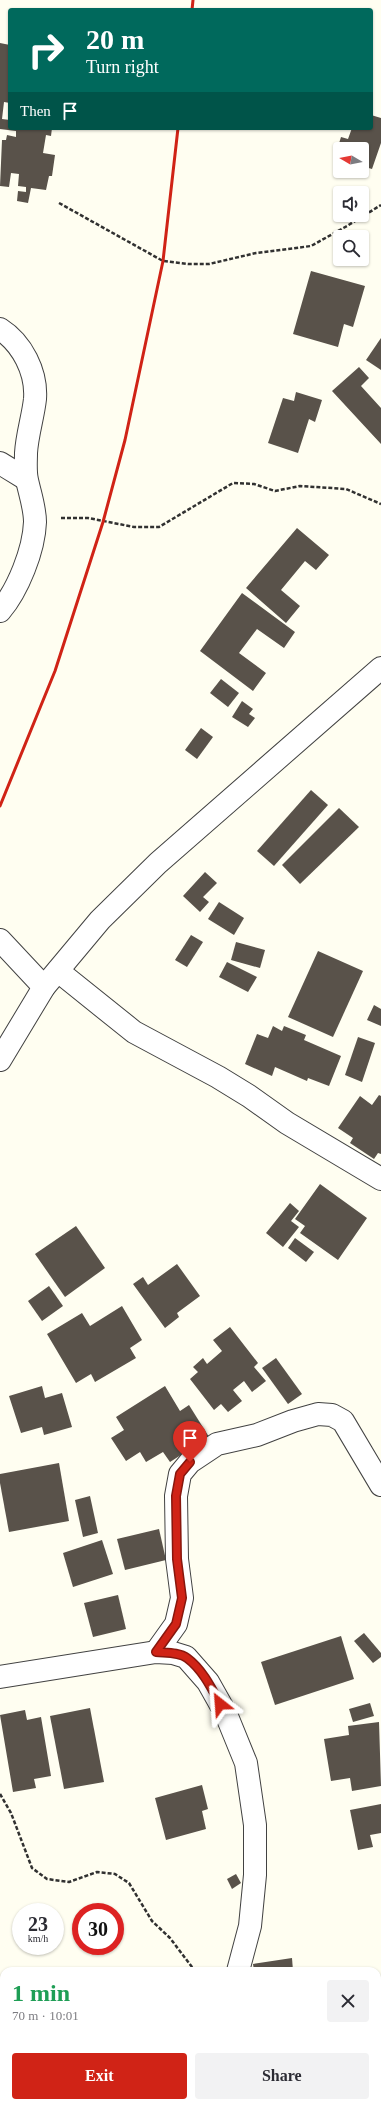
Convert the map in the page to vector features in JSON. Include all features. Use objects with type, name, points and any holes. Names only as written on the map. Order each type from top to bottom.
[{"type":"street","points":[[0,329],[12,337],[25,356],[33,379],[35,399],[26,453],[26,479],[32,495],[35,522],[28,557],[17,586],[10,600],[0,611]]},
{"type":"street","points":[[0,463],[26,479]]},
{"type":"street","points":[[0,1060],[51,979],[100,920],[158,863],[381,668]]},
{"type":"street","points":[[0,940],[51,979],[134,1032],[230,1084],[287,1123],[381,1179]]},
{"type":"street","points":[[156,1652],[176,1624],[182,1598],[177,1559],[176,1496],[180,1474],[190,1462],[217,1444],[257,1435],[293,1421],[318,1414],[332,1415],[343,1421],[381,1485]]},
{"type":"street","points":[[0,1677],[156,1652],[173,1653],[186,1658],[208,1682],[226,1714],[246,1763],[255,1825],[255,1875],[250,1926],[239,1967]]},
{"type":"path","points":[[59,203],[162,261],[188,264],[209,264],[256,253],[311,246],[381,205]]},
{"type":"path","points":[[35,522],[55,519],[88,518],[134,527],[159,527],[233,483],[254,484],[275,491],[300,486],[346,489],[381,504]]},
{"type":"path","points":[[0,1794],[11,1813],[32,1868],[47,1879],[69,1882],[97,1872],[115,1874],[129,1883],[152,1921],[170,1938],[192,1967]]},
{"type":"building","points":[[0,43],[8,45],[8,103],[4,102],[2,119],[8,120],[8,130],[0,129]]},
{"type":"building","points":[[373,116],[381,118],[381,143],[372,169],[369,168],[369,142],[339,142],[341,137],[348,139],[351,130],[373,130]]},
{"type":"building","points":[[8,130],[52,130],[51,136],[46,135],[43,153],[55,155],[52,176],[49,176],[46,190],[31,188],[28,203],[17,201],[18,191],[26,192],[26,187],[18,186],[19,174],[11,173],[9,187],[0,186],[2,140],[6,140],[7,135],[16,137],[16,131]]},
{"type":"building","points":[[311,271],[365,286],[353,327],[344,324],[338,347],[293,334]]},
{"type":"building","points":[[381,338],[381,370],[366,360]]},
{"type":"building","points":[[359,367],[369,378],[361,386],[381,408],[381,444],[332,391]]},
{"type":"building","points":[[296,392],[322,400],[315,422],[309,419],[298,453],[268,443],[283,398],[294,401]]},
{"type":"building","points":[[297,528],[329,555],[316,570],[305,561],[281,590],[300,606],[286,623],[246,588]]},
{"type":"building","points":[[242,593],[295,632],[284,648],[257,629],[239,653],[266,673],[253,691],[200,651]]},
{"type":"building","points":[[221,679],[239,693],[228,707],[210,693]]},
{"type":"building","points":[[242,701],[253,709],[249,714],[255,718],[248,727],[232,717]]},
{"type":"building","points":[[201,728],[213,737],[197,759],[185,750]]},
{"type":"building","points":[[311,790],[328,805],[274,866],[257,851]]},
{"type":"building","points":[[339,808],[359,827],[300,884],[282,865]]},
{"type":"building","points":[[205,872],[217,883],[203,897],[209,902],[200,912],[183,896]]},
{"type":"building","points":[[219,902],[244,918],[234,935],[208,919]]},
{"type":"building","points":[[191,935],[203,942],[187,967],[175,960]]},
{"type":"building","points":[[236,942],[265,950],[260,968],[231,960]]},
{"type":"building","points":[[318,951],[363,971],[333,1037],[288,1017]]},
{"type":"building","points":[[227,962],[257,977],[248,992],[219,977]]},
{"type":"building","points":[[374,1005],[381,1009],[381,1026],[367,1020]]},
{"type":"building","points":[[273,1026],[282,1031],[284,1026],[306,1035],[304,1040],[341,1056],[329,1086],[308,1078],[307,1081],[275,1067],[272,1076],[245,1064],[257,1034],[268,1038]]},
{"type":"building","points":[[358,1037],[375,1043],[362,1082],[345,1075]]},
{"type":"building","points":[[379,1095],[381,1096],[381,1154],[378,1153],[374,1159],[350,1143],[353,1138],[338,1128],[360,1096],[372,1105]]},
{"type":"building","points":[[320,1184],[367,1218],[338,1260],[300,1233],[305,1226],[295,1219]]},
{"type":"building","points":[[290,1203],[299,1211],[291,1221],[299,1227],[283,1247],[266,1233]]},
{"type":"building","points":[[76,1226],[105,1268],[65,1297],[35,1254]]},
{"type":"building","points":[[295,1238],[314,1252],[306,1262],[288,1248]]},
{"type":"building","points":[[177,1264],[200,1296],[177,1313],[179,1317],[165,1328],[133,1284],[143,1277],[148,1285]]},
{"type":"building","points":[[49,1286],[63,1306],[42,1321],[28,1301]]},
{"type":"building","points":[[122,1306],[142,1340],[130,1348],[136,1358],[95,1382],[91,1374],[76,1383],[47,1334],[82,1313],[90,1326]]},
{"type":"building","points":[[230,1327],[258,1363],[254,1367],[266,1381],[252,1392],[244,1381],[233,1390],[242,1401],[228,1412],[221,1404],[214,1410],[190,1379],[198,1372],[193,1367],[203,1358],[207,1364],[222,1351],[213,1340]]},
{"type":"building","points":[[276,1358],[302,1394],[288,1404],[262,1368]]},
{"type":"building","points":[[42,1386],[45,1398],[62,1393],[72,1427],[44,1435],[42,1427],[21,1433],[9,1396]]},
{"type":"building","points":[[165,1386],[180,1411],[189,1405],[209,1437],[170,1462],[163,1452],[146,1462],[140,1452],[126,1461],[111,1438],[124,1430],[116,1417]]},
{"type":"building","points":[[59,1463],[69,1521],[9,1532],[0,1483],[0,1474]]},
{"type":"building","points":[[90,1496],[98,1533],[83,1537],[75,1500]]},
{"type":"building","points":[[159,1529],[166,1560],[125,1570],[117,1539]]},
{"type":"building","points":[[102,1540],[113,1574],[73,1587],[63,1553]]},
{"type":"building","points":[[118,1595],[126,1629],[93,1637],[84,1603]]},
{"type":"building","points":[[364,1633],[381,1653],[381,1657],[373,1663],[354,1641]]},
{"type":"building","points":[[341,1636],[354,1679],[275,1705],[261,1662]]},
{"type":"building","points":[[370,1703],[374,1716],[353,1722],[349,1709]]},
{"type":"building","points":[[90,1708],[104,1782],[64,1789],[50,1716]]},
{"type":"building","points":[[25,1710],[27,1720],[41,1717],[51,1776],[34,1779],[36,1788],[13,1792],[0,1715]]},
{"type":"building","points":[[379,1722],[381,1786],[352,1791],[350,1778],[331,1781],[324,1739],[349,1735],[348,1726]]},
{"type":"building","points":[[202,1785],[208,1809],[202,1811],[206,1829],[166,1840],[155,1798]]},
{"type":"building","points":[[381,1804],[381,1833],[370,1835],[373,1847],[358,1850],[350,1810]]},
{"type":"building","points":[[236,1874],[241,1883],[232,1889],[227,1879]]},
{"type":"building","points":[[292,1958],[293,1967],[253,1967],[253,1964]]},
{"type":"railway","points":[[192,8],[193,0]]},
{"type":"railway","points":[[0,806],[55,671],[103,522],[125,440],[163,261],[178,130]]},
{"type":"route","points":[[190,1462],[180,1474],[176,1496],[177,1559],[182,1598],[176,1624],[156,1652],[173,1653],[186,1658],[208,1682],[220,1704]]}]
